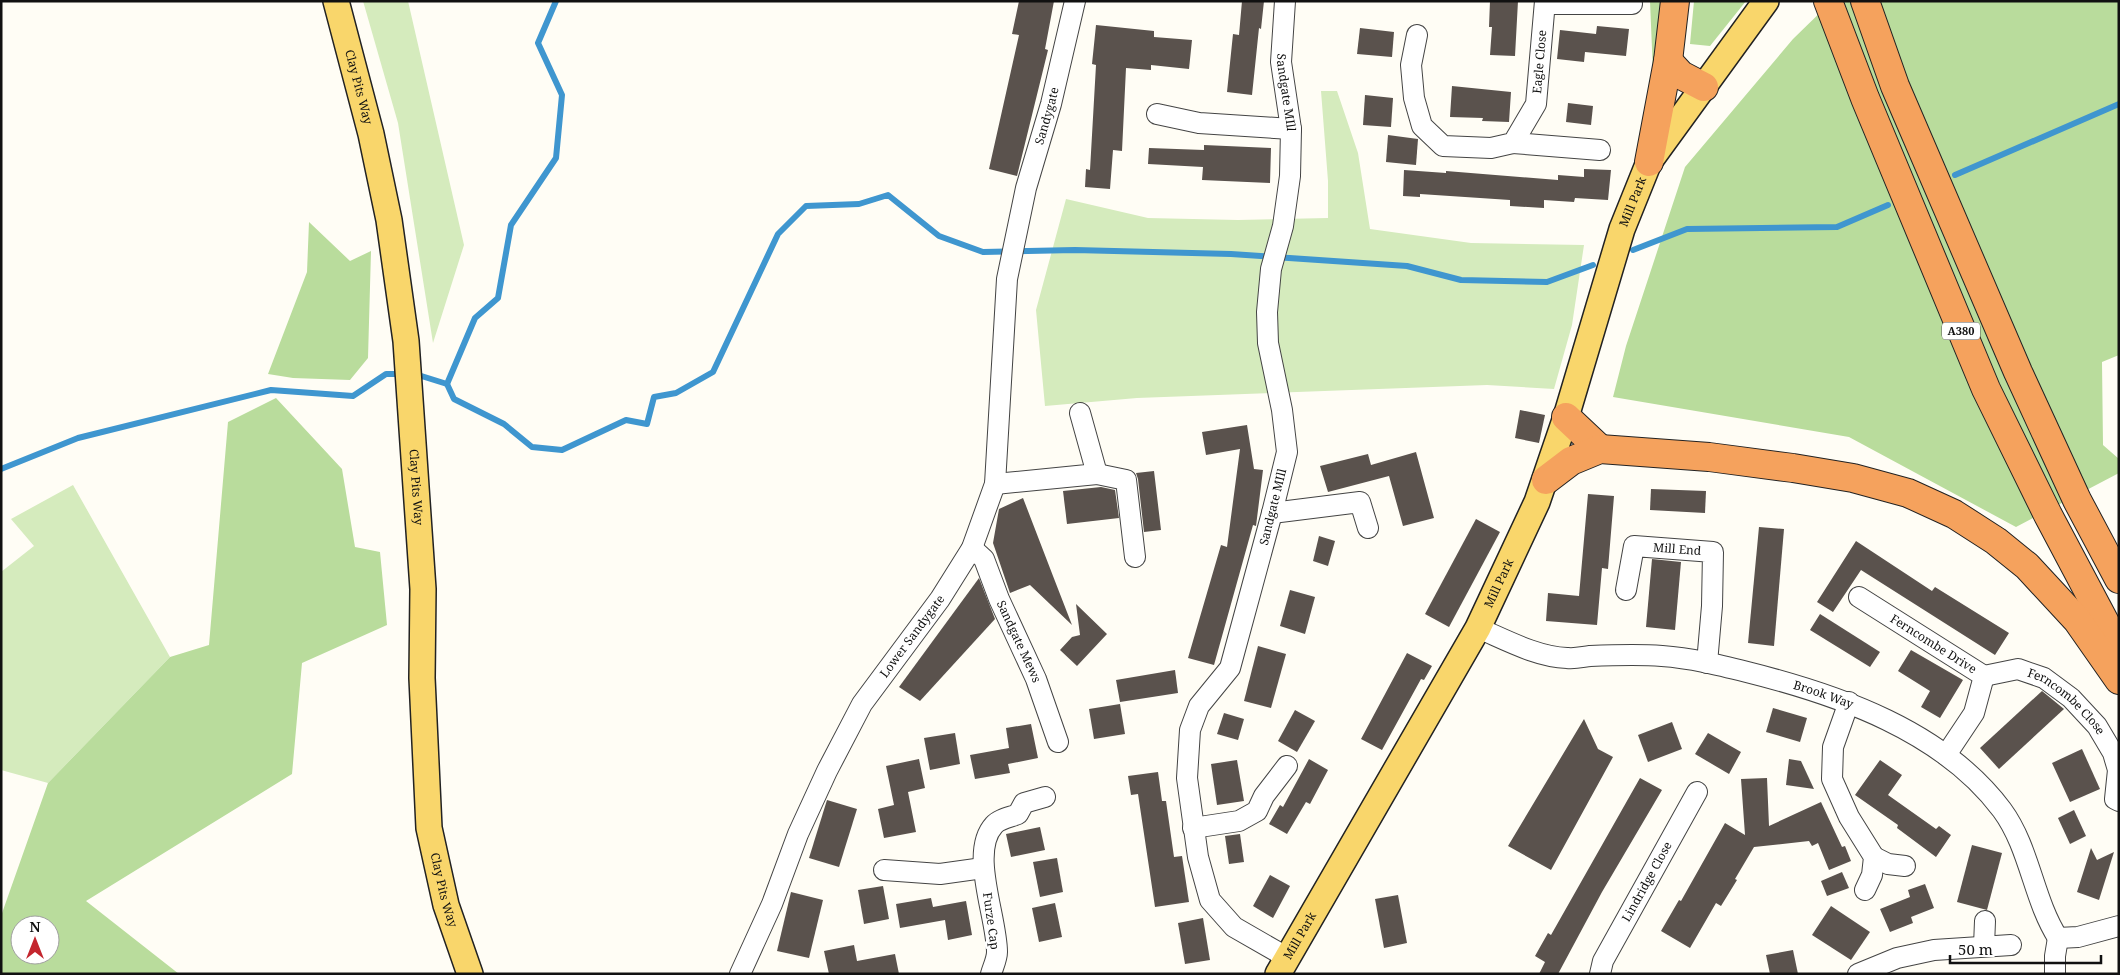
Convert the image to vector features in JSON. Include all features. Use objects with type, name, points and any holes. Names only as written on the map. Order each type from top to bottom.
[{"type":"highway","points":[[1649,162],[1668,61],[1674,1]]},
{"type":"highway","name":"A380","points":[[1828,1],[1865,98],[1986,389],[2048,515],[2119,649]]},
{"type":"highway","name":"A380","points":[[1866,1],[1895,86],[2018,372],[2077,500],[2119,580]]},
{"type":"highway","points":[[1668,61],[1681,75],[1704,86]]},
{"type":"highway","points":[[1566,417],[1600,449]]},
{"type":"highway","points":[[1546,480],[1571,461],[1600,449],[1709,457],[1854,478],[1908,494],[1954,514],[1996,541],[2027,566],[2077,620],[2119,680]]},
{"type":"main road","name":"Clay Pits Way","points":[[336,1],[372,134],[389,220],[406,340],[423,589],[422,678],[429,828],[446,905],[470,974]]},
{"type":"main road","name":"Mill Park","points":[[1283,966],[1478,628],[1537,502],[1566,417],[1622,229],[1649,162],[1766,1]]},
{"type":"street","name":"Sandygate","points":[[1007,278],[1026,188],[1051,104],[1075,1]]},
{"type":"street","name":"Sandgate MIll","points":[[1283,966],[1234,927],[1210,900],[1198,857],[1187,778],[1190,730],[1199,706],[1230,668],[1287,452],[1282,410],[1268,343],[1267,312],[1271,269],[1283,226],[1290,176],[1291,129],[1282,62],[1286,1]]},
{"type":"street","name":"Eagle Close","points":[[1513,144],[1536,104],[1545,3],[1632,4]]},
{"type":"street","points":[[1417,35],[1411,65],[1414,98],[1422,126],[1443,146],[1491,148],[1513,144],[1600,150]]},
{"type":"street","points":[[1156,114],[1199,123],[1291,129]]},
{"type":"street","name":"Lower Sandygate","points":[[740,974],[772,904],[798,834],[827,771],[862,704],[940,599],[972,548],[995,484],[1007,278]]},
{"type":"street","points":[[1080,413],[1097,474]]},
{"type":"street","points":[[995,484],[1097,474],[1126,480],[1135,558]]},
{"type":"street","points":[[1272,513],[1360,502],[1368,528]]},
{"type":"street","name":"Mill End","points":[[1626,590],[1634,546],[1712,552],[1712,606],[1707,662]]},
{"type":"street","name":"Sandgate Mews","points":[[972,548],[984,559],[1036,679],[1058,742]]},
{"type":"street","name":"Ferncombe Drive","points":[[1859,597],[1984,676],[1974,713],[1946,755]]},
{"type":"street","name":"Brook Way","points":[[1478,628],[1540,654],[1567,658],[1662,656],[1707,662],[1801,685],[1848,702],[1910,733],[1963,768],[2002,811],[2020,846],[2048,923],[2058,938]]},
{"type":"street","name":"Ferncombe Close","points":[[1984,676],[2018,669],[2044,678],[2071,698],[2097,726],[2113,753],[2118,770],[2115,799],[2119,801]]},
{"type":"street","points":[[1848,702],[1833,747],[1832,779],[1849,818],[1874,857],[1888,864],[1905,866]]},
{"type":"street","points":[[1193,828],[1239,821],[1257,811],[1264,796],[1287,766]]},
{"type":"street","name":"Lindridge Close","points":[[1600,974],[1603,961],[1697,792]]},
{"type":"street","name":"Furze Cap","points":[[991,974],[997,953],[993,918],[983,868],[985,836],[995,822],[1018,814],[1024,803],[1045,797]]},
{"type":"street","points":[[1865,890],[1872,875],[1874,857]]},
{"type":"street","points":[[884,870],[940,874],[983,868]]},
{"type":"street","points":[[1984,946],[1985,921]]},
{"type":"street","points":[[2055,974],[2058,938],[2078,937],[2119,926]]},
{"type":"street","points":[[1858,974],[1897,958],[1934,950],[2011,945]]},
{"type":"green space","points":[[363,1],[408,1],[464,245],[433,343],[398,123]]},
{"type":"green space","points":[[1650,1],[1661,1],[1653,73]]},
{"type":"green space","points":[[1694,1],[1746,1],[1710,46],[1690,44]]},
{"type":"green space","points":[[1832,1],[2119,1],[2119,355],[2102,362],[2103,445],[2119,459],[2119,473],[2016,527],[1849,437],[1613,397],[1626,346],[1685,167],[1793,39]]},
{"type":"green space","points":[[1321,91],[1337,91],[1358,153],[1370,229],[1471,243],[1584,245],[1572,325],[1554,389],[1487,385],[1137,398],[1045,406],[1036,310],[1066,199],[1148,218],[1238,220],[1328,218],[1328,181]]},
{"type":"green space","points":[[309,222],[350,261],[371,251],[368,358],[350,380],[293,378],[268,374],[307,272]]},
{"type":"green space","points":[[276,398],[342,469],[355,547],[380,552],[387,625],[302,663],[292,774],[86,901],[179,974],[1,974],[1,916],[48,783],[170,657],[209,645],[228,422]]},
{"type":"green space","points":[[73,485],[170,657],[48,783],[1,770],[1,572],[34,546],[11,519]]},
{"type":"building","points":[[1019,1],[1054,1],[1045,49],[1048,50],[1017,176],[989,169],[1019,35],[1012,34]]},
{"type":"building","points":[[1242,1],[1264,1],[1261,29],[1259,28],[1252,95],[1227,92],[1233,34],[1239,35]]},
{"type":"building","points":[[1490,1],[1518,1],[1515,56],[1490,55],[1492,27],[1489,27]]},
{"type":"building","points":[[1096,25],[1154,31],[1154,37],[1192,40],[1189,69],[1151,65],[1151,70],[1126,68],[1122,151],[1113,150],[1110,189],[1085,187],[1086,169],[1090,170],[1096,65],[1092,64]]},
{"type":"building","points":[[1597,26],[1629,29],[1626,56],[1585,52],[1584,62],[1557,59],[1560,30],[1596,34]]},
{"type":"building","points":[[1360,28],[1394,32],[1392,57],[1357,54]]},
{"type":"building","points":[[1452,86],[1511,92],[1509,122],[1482,121],[1483,118],[1450,117]]},
{"type":"building","points":[[1365,95],[1393,98],[1391,127],[1363,125]]},
{"type":"building","points":[[1568,103],[1593,106],[1591,125],[1566,122]]},
{"type":"building","points":[[1388,135],[1418,139],[1416,165],[1386,162]]},
{"type":"building","points":[[1204,145],[1271,148],[1270,183],[1202,180],[1203,167],[1148,164],[1149,148],[1204,150]]},
{"type":"building","points":[[1584,169],[1611,170],[1608,200],[1575,198],[1574,202],[1544,200],[1544,208],[1510,206],[1510,200],[1420,194],[1420,197],[1403,196],[1404,170],[1446,173],[1446,171],[1558,180],[1558,175],[1584,177]]},
{"type":"building","points":[[1520,410],[1545,415],[1539,443],[1515,438]]},
{"type":"building","points":[[1247,425],[1254,469],[1263,470],[1256,526],[1253,525],[1214,665],[1188,658],[1221,545],[1227,547],[1240,449],[1206,455],[1202,432]]},
{"type":"building","points":[[1416,452],[1434,518],[1403,526],[1389,476],[1328,492],[1320,466],[1368,454],[1371,465]]},
{"type":"building","points":[[1154,471],[1161,530],[1144,532],[1136,473]]},
{"type":"building","points":[[1101,487],[1115,490],[1119,518],[1067,524],[1063,491]]},
{"type":"building","points":[[1651,489],[1706,491],[1705,513],[1650,510]]},
{"type":"building","points":[[1588,494],[1614,496],[1608,569],[1602,568],[1597,625],[1546,621],[1548,593],[1579,596]]},
{"type":"building","points":[[1023,498],[1072,625],[1030,585],[1010,593],[993,543],[999,509]]},
{"type":"building","points":[[1476,519],[1500,532],[1449,627],[1425,614]]},
{"type":"building","points":[[1759,527],[1784,529],[1774,646],[1748,643]]},
{"type":"building","points":[[1319,536],[1335,541],[1328,566],[1313,561]]},
{"type":"building","points":[[1856,541],[1932,591],[1935,587],[2009,633],[1995,655],[1861,570],[1833,612],[1817,602]]},
{"type":"building","points":[[1652,559],[1681,562],[1675,630],[1646,627]]},
{"type":"building","points":[[979,578],[995,619],[920,701],[899,687]]},
{"type":"building","points":[[1290,590],[1315,597],[1305,634],[1280,626]]},
{"type":"building","points":[[1076,604],[1107,634],[1077,666],[1060,650],[1072,637],[1080,635]]},
{"type":"building","points":[[1820,614],[1880,652],[1870,667],[1810,630]]},
{"type":"building","points":[[1258,646],[1286,654],[1271,708],[1244,701]]},
{"type":"building","points":[[1911,650],[1963,680],[1940,718],[1921,707],[1930,691],[1898,671]]},
{"type":"building","points":[[1407,653],[1432,666],[1424,680],[1421,679],[1382,750],[1361,739]]},
{"type":"building","points":[[1175,670],[1178,693],[1120,702],[1116,680]]},
{"type":"building","points":[[2042,691],[2064,709],[1999,769],[1980,748]]},
{"type":"building","points":[[1120,704],[1125,734],[1094,739],[1089,709]]},
{"type":"building","points":[[1773,708],[1807,718],[1800,742],[1766,732]]},
{"type":"building","points":[[1295,710],[1315,721],[1297,752],[1278,741]]},
{"type":"building","points":[[1224,713],[1244,719],[1238,740],[1217,734]]},
{"type":"building","points":[[1584,719],[1598,749],[1613,757],[1551,870],[1508,846]]},
{"type":"building","points":[[1672,722],[1682,749],[1648,762],[1638,735]]},
{"type":"building","points":[[1031,724],[1038,758],[1008,764],[1010,773],[975,779],[970,755],[1009,748],[1006,728]]},
{"type":"building","points":[[955,733],[960,764],[930,770],[924,738]]},
{"type":"building","points":[[1708,733],[1741,752],[1729,774],[1695,754]]},
{"type":"building","points":[[2082,749],[2100,789],[2070,802],[2052,763]]},
{"type":"building","points":[[919,759],[925,788],[908,792],[916,832],[884,838],[878,809],[894,805],[886,766]]},
{"type":"building","points":[[1309,759],[1328,770],[1310,804],[1306,802],[1287,834],[1269,824],[1280,805],[1283,807]]},
{"type":"building","points":[[1789,759],[1801,761],[1814,789],[1786,785]]},
{"type":"building","points":[[1237,760],[1244,801],[1217,805],[1211,764]]},
{"type":"building","points":[[1880,760],[1902,775],[1888,795],[1936,829],[1939,826],[1951,835],[1936,857],[1897,828],[1898,825],[1855,795]]},
{"type":"building","points":[[1158,772],[1162,801],[1166,801],[1174,857],[1182,856],[1189,902],[1155,907],[1138,794],[1131,795],[1128,776]]},
{"type":"building","points":[[1640,778],[1662,790],[1602,892],[1558,974],[1539,974],[1545,962],[1535,956],[1548,933],[1551,935]]},
{"type":"building","points":[[1767,778],[1769,826],[1821,802],[1842,847],[1845,846],[1851,861],[1829,870],[1818,843],[1812,846],[1809,841],[1754,847],[1721,906],[1716,903],[1690,948],[1661,931],[1679,900],[1681,901],[1725,823],[1745,835],[1741,779]]},
{"type":"building","points":[[827,800],[857,809],[839,867],[809,858]]},
{"type":"building","points":[[2074,810],[2086,836],[2070,844],[2058,818]]},
{"type":"building","points":[[1040,827],[1045,850],[1011,857],[1006,834]]},
{"type":"building","points":[[1240,834],[1244,862],[1229,864],[1225,836]]},
{"type":"building","points":[[1972,845],[2002,853],[1987,910],[1957,902]]},
{"type":"building","points":[[2091,848],[2097,860],[2114,852],[2099,900],[2077,892]]},
{"type":"building","points":[[1057,858],[1063,892],[1040,897],[1033,862]]},
{"type":"building","points":[[1842,872],[1849,888],[1827,896],[1821,881]]},
{"type":"building","points":[[1270,875],[1290,886],[1273,918],[1253,906]]},
{"type":"building","points":[[1925,884],[1934,908],[1911,917],[1913,923],[1890,932],[1880,909],[1910,897],[1908,890]]},
{"type":"building","points":[[883,886],[889,919],[864,924],[858,890]]},
{"type":"building","points":[[791,892],[823,900],[809,958],[777,951]]},
{"type":"building","points":[[1398,895],[1407,943],[1384,948],[1375,899]]},
{"type":"building","points":[[931,898],[933,907],[966,901],[972,935],[948,940],[945,920],[900,928],[896,904]]},
{"type":"building","points":[[1055,903],[1062,937],[1039,942],[1032,908]]},
{"type":"building","points":[[1831,906],[1870,932],[1851,960],[1812,935]]},
{"type":"building","points":[[1203,918],[1210,960],[1185,964],[1178,923]]},
{"type":"building","points":[[854,945],[857,961],[895,954],[899,974],[829,974],[824,951]]},
{"type":"building","points":[[1793,950],[1798,974],[1770,974],[1766,955]]},
{"type":"waterway","points":[[415,374],[447,384],[475,318],[498,298],[511,225],[556,158],[562,95],[538,43],[556,1]]},
{"type":"waterway","points":[[1955,175],[2119,104]]},
{"type":"waterway","points":[[447,384],[454,399],[504,424],[532,447],[562,450],[626,420],[647,424],[654,397],[676,393],[713,372],[778,234],[806,206],[859,204],[888,195],[939,236],[983,252],[1075,250],[1231,254],[1407,266],[1461,280],[1547,282],[1593,265]]},
{"type":"waterway","points":[[1633,250],[1687,229],[1837,227],[1888,205]]},
{"type":"waterway","points":[[1,469],[78,438],[271,390],[353,396],[386,374],[402,374]]}]
